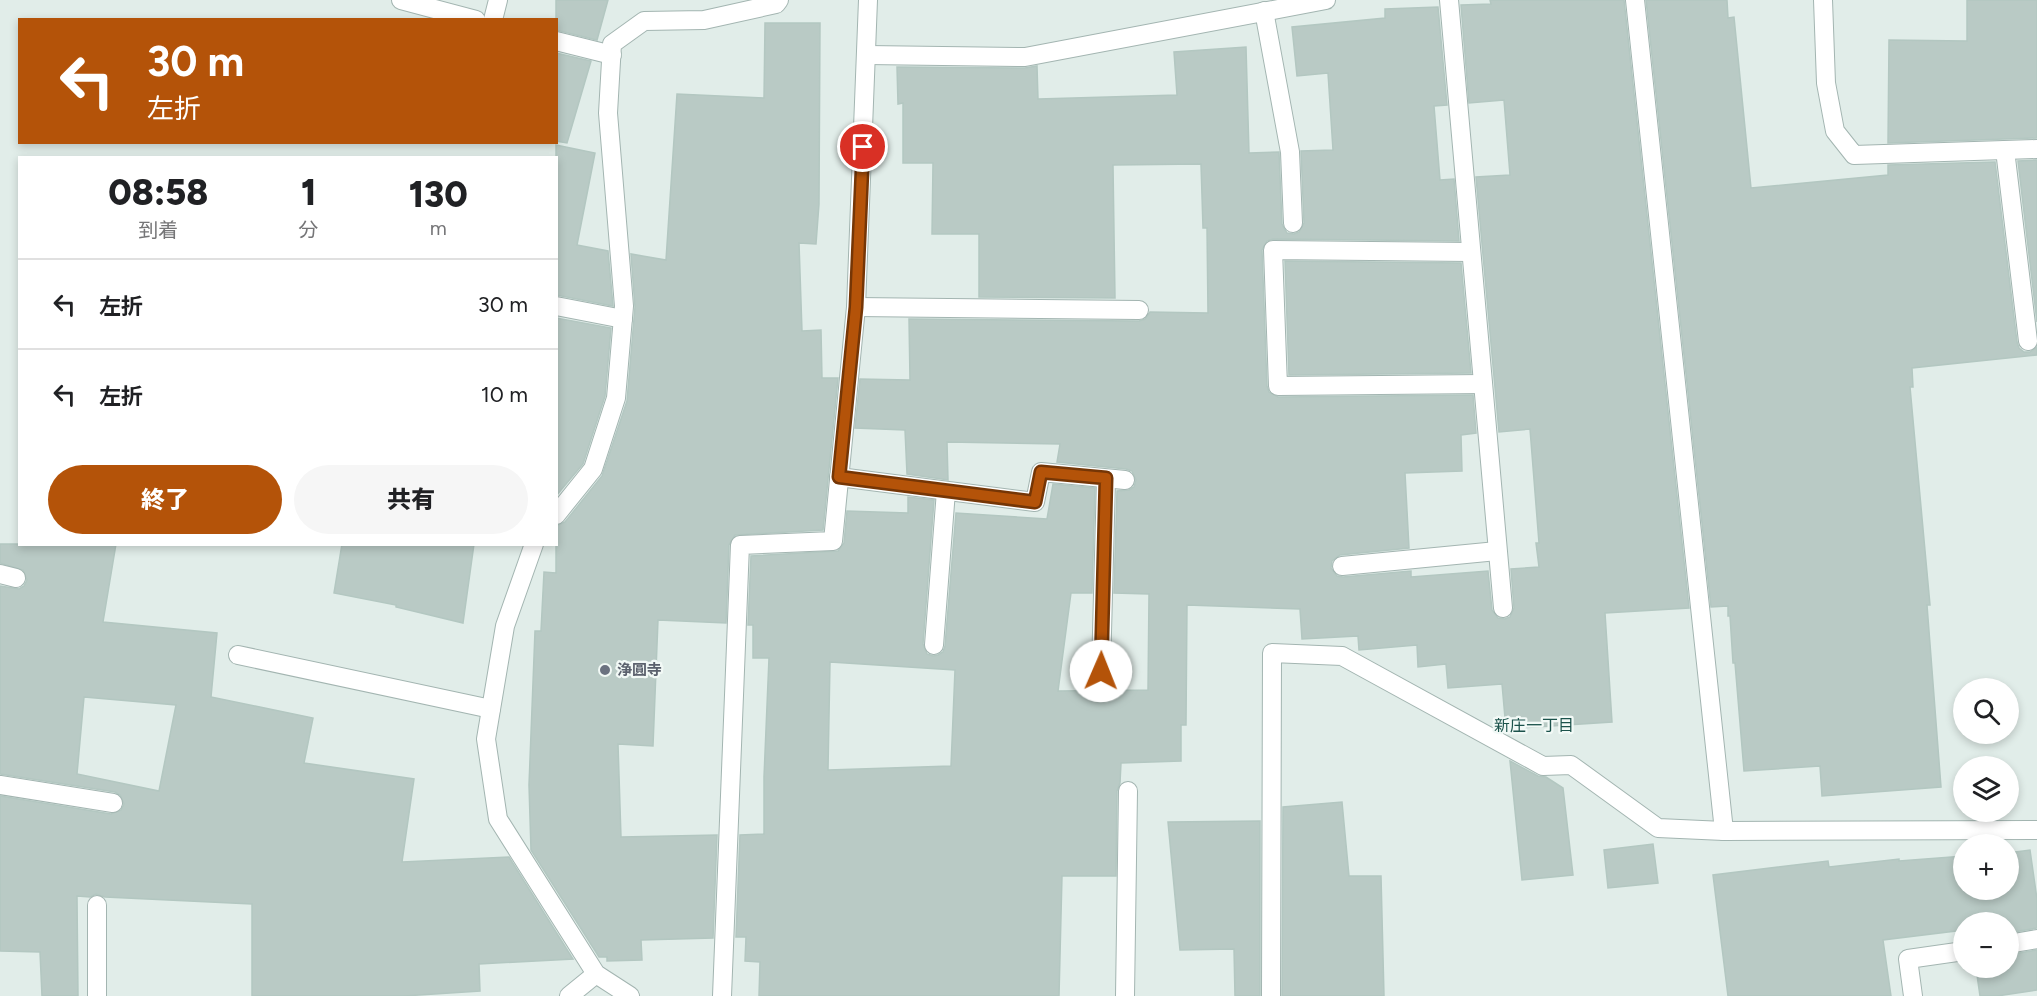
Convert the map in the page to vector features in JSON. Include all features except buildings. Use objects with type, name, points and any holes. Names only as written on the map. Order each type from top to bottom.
[{"type":"street","points":[[401,0],[468,18]]},
{"type":"street","points":[[494,18],[498,0]]},
{"type":"street","points":[[558,513],[593,469],[616,398],[624,306],[608,113],[612,44],[644,21],[704,20],[776,4],[779,0]]},
{"type":"street","points":[[722,996],[740,545],[833,541],[856,307],[868,0]]},
{"type":"street","points":[[867,55],[1025,57],[1326,0]]},
{"type":"street","points":[[1449,0],[1503,608]]},
{"type":"street","points":[[1635,0],[1724,831]]},
{"type":"street","points":[[1823,0],[1826,83],[1835,131],[1854,155],[2037,149]]},
{"type":"street","points":[[1264,11],[1290,153],[1293,224]]},
{"type":"street","points":[[558,41],[612,55]]},
{"type":"street","points":[[2005,150],[2028,341]]},
{"type":"street","points":[[1471,252],[1273,250],[1278,386],[1483,384]]},
{"type":"street","points":[[558,306],[623,319]]},
{"type":"street","points":[[856,307],[1139,310]]},
{"type":"street","points":[[839,477],[1035,502],[1041,472],[1125,480]]},
{"type":"street","points":[[1101,671],[1106,478]]},
{"type":"street","points":[[934,645],[946,491]]},
{"type":"street","points":[[533,546],[505,626],[486,739],[498,819],[596,974],[630,996]]},
{"type":"street","points":[[1342,566],[1497,551]]},
{"type":"street","points":[[1271,996],[1272,653],[1342,656],[1543,766],[1571,765],[1658,828],[1724,831],[2037,830]]},
{"type":"street","points":[[238,655],[491,709]]},
{"type":"street","points":[[0,785],[113,803]]},
{"type":"street","points":[[1125,996],[1128,790]]},
{"type":"street","points":[[97,904],[97,996]]},
{"type":"street","points":[[2019,942],[2037,939]]},
{"type":"street","points":[[1913,996],[1908,959],[1953,953]]},
{"type":"street","points":[[569,996],[596,974]]},
{"type":"place","name":"浄圓寺","points":[[605,670]]},
{"type":"district","name":"新庄一丁目","points":[[1534,725]]},
{"type":"route","points":[[863,147],[856,307],[839,477],[1035,502],[1041,472],[1106,478],[1101,671]]}]
